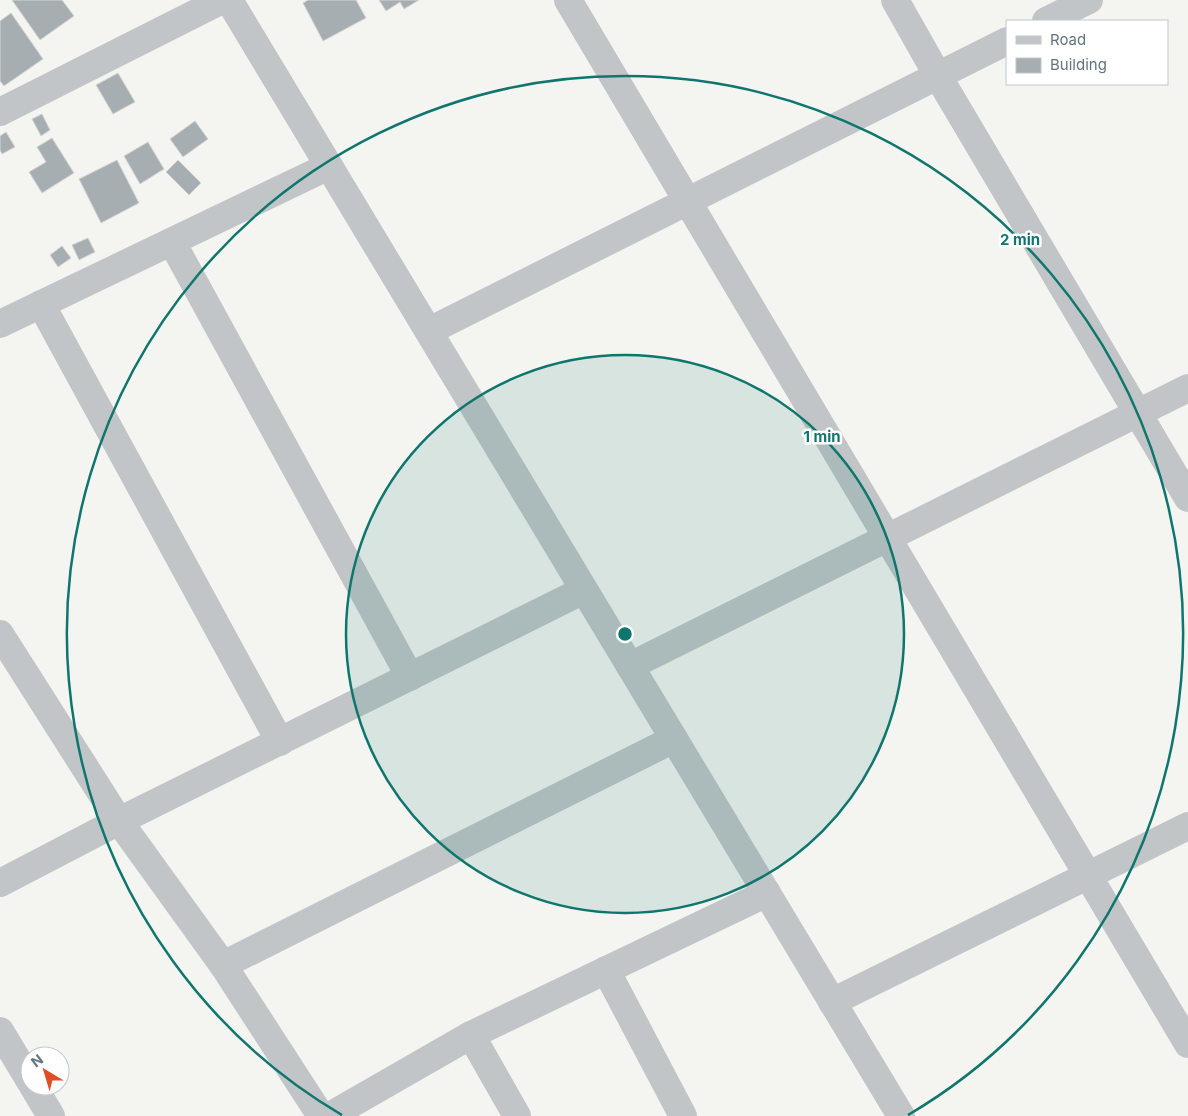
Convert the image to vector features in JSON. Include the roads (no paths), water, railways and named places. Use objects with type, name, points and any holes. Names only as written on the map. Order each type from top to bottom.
[{"type":"street","points":[[0,112],[222,0]]},
{"type":"street","points":[[229,0],[901,1116]]},
{"type":"street","points":[[568,0],[1188,1044]]},
{"type":"street","points":[[895,0],[1188,498]]},
{"type":"street","points":[[1048,20],[1089,0]]},
{"type":"street","points":[[429,332],[1006,42]]},
{"type":"street","points":[[0,324],[330,166]]},
{"type":"street","points":[[172,242],[410,677]]},
{"type":"street","points":[[41,304],[280,742]]},
{"type":"street","points":[[630,666],[1188,388]]},
{"type":"street","points":[[0,884],[119,821],[584,590]]},
{"type":"street","points":[[0,634],[119,821],[223,965],[321,1116]]},
{"type":"street","points":[[223,965],[674,739]]},
{"type":"street","points":[[832,1002],[1188,826]]},
{"type":"street","points":[[330,1116],[471,1035],[766,893]]},
{"type":"street","points":[[606,970],[683,1116]]},
{"type":"street","points":[[0,1031],[20,1064]]},
{"type":"street","points":[[471,1035],[517,1116]]},
{"type":"street","points":[[39,1096],[51,1116]]}]
